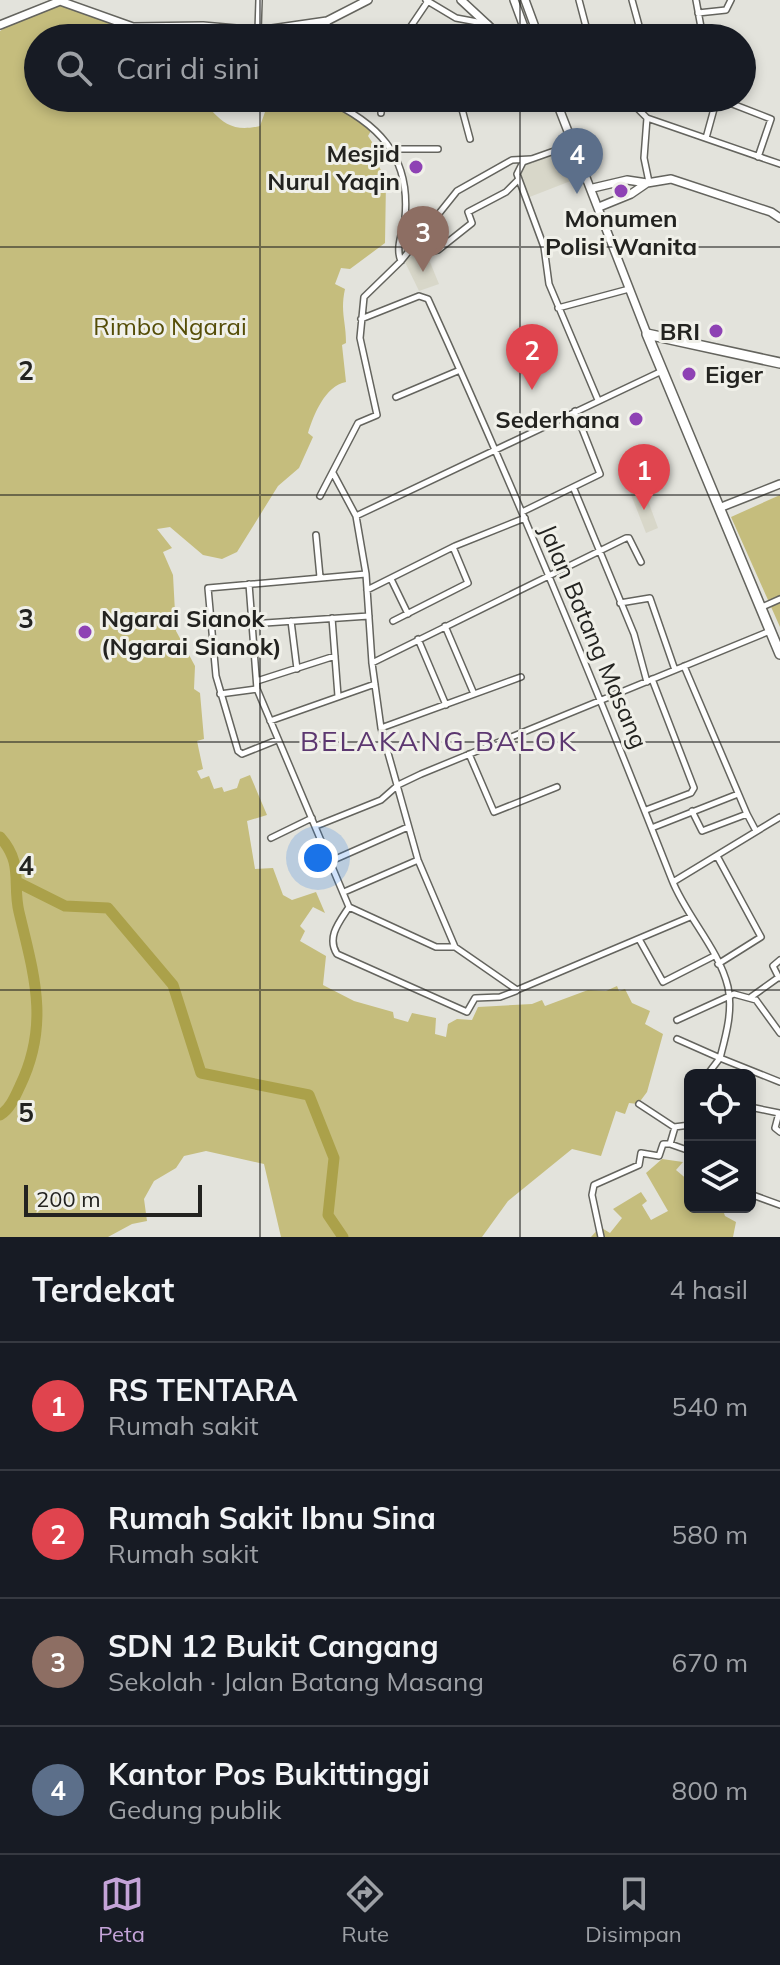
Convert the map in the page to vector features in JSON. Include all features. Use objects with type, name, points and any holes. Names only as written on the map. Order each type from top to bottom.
[{"type":"highway","points":[[647,334],[780,363]]},
{"type":"highway","points":[[647,334],[780,654]]},
{"type":"main road","points":[[306,24],[327,21],[368,0]]},
{"type":"main road","points":[[461,0],[488,24]]},
{"type":"main road","points":[[514,0],[523,24]]},
{"type":"main road","points":[[525,0],[534,24]]},
{"type":"main road","points":[[0,25],[60,1],[125,24]]},
{"type":"main road","points":[[561,112],[647,334]]},
{"type":"main road","points":[[593,188],[627,180],[681,180],[780,218]]},
{"type":"main road","points":[[599,207],[628,196],[648,182]]},
{"type":"main road","points":[[719,508],[780,484]]},
{"type":"street","points":[[258,24],[259,0]]},
{"type":"street","points":[[579,0],[585,24]]},
{"type":"street","points":[[632,0],[639,24]]},
{"type":"street","points":[[696,0],[700,24]]},
{"type":"street","points":[[698,13],[726,10],[731,0]]},
{"type":"street","points":[[414,24],[427,1],[465,21],[488,24]]},
{"type":"street","points":[[346,112],[372,128],[394,149],[405,195],[398,248],[401,261]]},
{"type":"street","points":[[463,112],[470,139]]},
{"type":"street","points":[[641,112],[647,118],[780,164]]},
{"type":"street","points":[[706,138],[713,112]]},
{"type":"street","points":[[753,112],[771,119],[758,157]]},
{"type":"street","points":[[647,118],[644,158],[648,182]]},
{"type":"street","points":[[575,144],[531,159],[519,167],[518,180],[540,232],[548,279],[558,308],[598,400]]},
{"type":"street","points":[[394,149],[438,149]]},
{"type":"street","points":[[320,496],[358,423],[377,415],[364,360],[361,319],[366,293],[401,261],[457,191],[512,160],[531,159]]},
{"type":"street","points":[[424,253],[441,248],[472,223],[468,212],[506,192],[518,180]]},
{"type":"street","points":[[558,308],[629,289]]},
{"type":"street","name":"Jalan Batang Masang","points":[[361,319],[425,296],[549,573],[673,882],[718,964],[729,993],[728,1026],[720,1058]]},
{"type":"street","points":[[396,397],[460,370]]},
{"type":"street","points":[[356,516],[662,371]]},
{"type":"street","points":[[367,590],[600,474],[575,411]]},
{"type":"street","points":[[333,473],[356,516],[366,574],[372,663],[381,728],[418,860],[455,947],[517,990]]},
{"type":"street","points":[[574,489],[694,788],[691,793],[646,810]]},
{"type":"street","points":[[316,535],[320,577]]},
{"type":"street","points":[[372,663],[549,573],[629,538],[641,562]]},
{"type":"street","points":[[393,621],[468,583],[453,547]]},
{"type":"street","points":[[277,740],[239,753],[220,694],[208,588],[366,574]]},
{"type":"street","points":[[391,579],[408,614]]},
{"type":"street","points":[[249,584],[257,689],[349,907],[436,947],[455,947]]},
{"type":"street","points":[[620,603],[650,598],[675,670]]},
{"type":"street","points":[[760,608],[780,599]]},
{"type":"street","points":[[252,624],[369,616]]},
{"type":"street","points":[[332,618],[338,696]]},
{"type":"street","points":[[291,621],[297,669]]},
{"type":"street","points":[[445,626],[474,694]]},
{"type":"street","points":[[316,826],[381,800],[398,785],[469,754],[770,631]]},
{"type":"street","points":[[418,639],[446,705]]},
{"type":"street","points":[[257,681],[335,656]]},
{"type":"street","points":[[684,666],[756,831]]},
{"type":"street","points":[[381,728],[521,677]]},
{"type":"street","points":[[270,721],[375,684]]},
{"type":"street","points":[[220,694],[257,689]]},
{"type":"street","points":[[469,754],[494,812],[557,787]]},
{"type":"street","points":[[653,828],[738,794]]},
{"type":"street","points":[[692,811],[702,831],[747,814]]},
{"type":"street","points":[[673,882],[780,817]]},
{"type":"street","points":[[271,838],[312,818]]},
{"type":"street","points":[[331,861],[408,827]]},
{"type":"street","points":[[717,856],[761,937],[718,964]]},
{"type":"street","points":[[344,892],[418,860]]},
{"type":"street","points":[[349,907],[335,932],[332,945],[337,954],[467,1012],[475,998],[500,997],[690,917]]},
{"type":"street","points":[[639,939],[663,982],[714,956]]},
{"type":"street","points":[[751,997],[780,978],[773,966],[780,960]]},
{"type":"street","points":[[677,1020],[729,993],[751,997],[780,1033]]},
{"type":"street","points":[[677,1039],[780,1082]]},
{"type":"street","points":[[712,1069],[720,1058]]},
{"type":"street","points":[[639,1104],[675,1127],[684,1126]]},
{"type":"street","points":[[756,1108],[779,1113],[775,1128],[780,1132]]},
{"type":"street","points":[[670,1144],[675,1127]]},
{"type":"street","points":[[601,1237],[592,1195],[594,1185],[639,1165],[641,1153],[659,1156],[663,1144],[684,1149]]},
{"type":"street","points":[[756,1196],[780,1205]]},
{"type":"shaded area","points":[[569,149],[581,177],[527,198],[519,175],[523,166]]},
{"type":"shaded area","points":[[425,250],[439,284],[419,291],[404,260]]},
{"type":"shaded area","points":[[643,487],[658,528],[646,533],[630,492]]},
{"type":"green space","name":"Rimbo Ngarai","points":[[55,1],[124,24],[24,24],[24,112],[213,112],[227,124],[245,128],[260,126],[265,112],[346,112],[372,129],[368,136],[382,157],[376,160],[386,181],[385,243],[350,269],[341,268],[335,284],[345,289],[346,343],[342,345],[346,382],[326,395],[308,433],[313,437],[299,468],[278,486],[237,552],[222,559],[203,555],[170,527],[157,529],[172,548],[163,552],[173,575],[176,631],[195,666],[194,689],[200,693],[204,739],[197,741],[203,769],[197,771],[201,779],[209,776],[214,789],[222,787],[224,792],[237,788],[240,779],[250,775],[267,815],[247,821],[255,869],[273,868],[283,895],[292,900],[316,892],[325,913],[313,907],[300,926],[305,931],[300,941],[326,956],[323,985],[354,1001],[393,1012],[394,1018],[408,1022],[412,1013],[436,1018],[435,1034],[446,1037],[448,1024],[457,1019],[472,1020],[478,1007],[532,1004],[542,1000],[545,1006],[588,990],[606,991],[617,986],[619,991],[625,989],[632,1003],[650,1011],[645,1024],[663,1034],[647,1092],[638,1104],[629,1103],[625,1114],[616,1111],[601,1156],[572,1149],[508,1201],[482,1237],[281,1237],[264,1164],[206,1151],[184,1156],[176,1168],[154,1181],[144,1199],[147,1221],[132,1224],[108,1237],[0,1237],[0,31],[36,8]]},
{"type":"green space","points":[[780,495],[780,627],[731,517]]},
{"type":"green space","points":[[662,1159],[683,1162],[676,1170],[684,1177],[684,1213],[724,1213],[736,1222],[733,1237],[591,1237],[600,1227],[610,1233],[622,1218],[613,1209],[641,1192],[647,1201],[642,1205],[651,1220],[668,1211],[646,1173]]},
{"type":"waterway","points":[[0,837],[15,865],[17,902],[34,978],[37,1020],[29,1063],[14,1098],[0,1115]]},
{"type":"waterway","points":[[19,883],[65,906],[108,908],[173,985],[201,1073],[309,1095],[334,1158],[328,1215],[343,1237]]},
{"type":"place","name":"Mesjid Nurul Yaqin","points":[[416,167]]},
{"type":"place","name":"Monumen Polisi Wanita","points":[[621,191]]},
{"type":"place","name":"Kantor Pos Bukittinggi","points":[[577,194]]},
{"type":"place","name":"SDN 12 Bukit Cangang","points":[[423,272]]},
{"type":"place","name":"BRI","points":[[716,331]]},
{"type":"place","name":"Eiger","points":[[689,374]]},
{"type":"place","name":"Rumah Sakit Ibnu Sina","points":[[532,390]]},
{"type":"place","name":"Sederhana","points":[[636,419]]},
{"type":"place","name":"RS TENTARA","points":[[644,510]]},
{"type":"place","name":"Ngarai Sianok (Ngarai Sianok)","points":[[85,632]]},
{"type":"district","name":"BELAKANG BALOK","points":[[439,740]]}]
